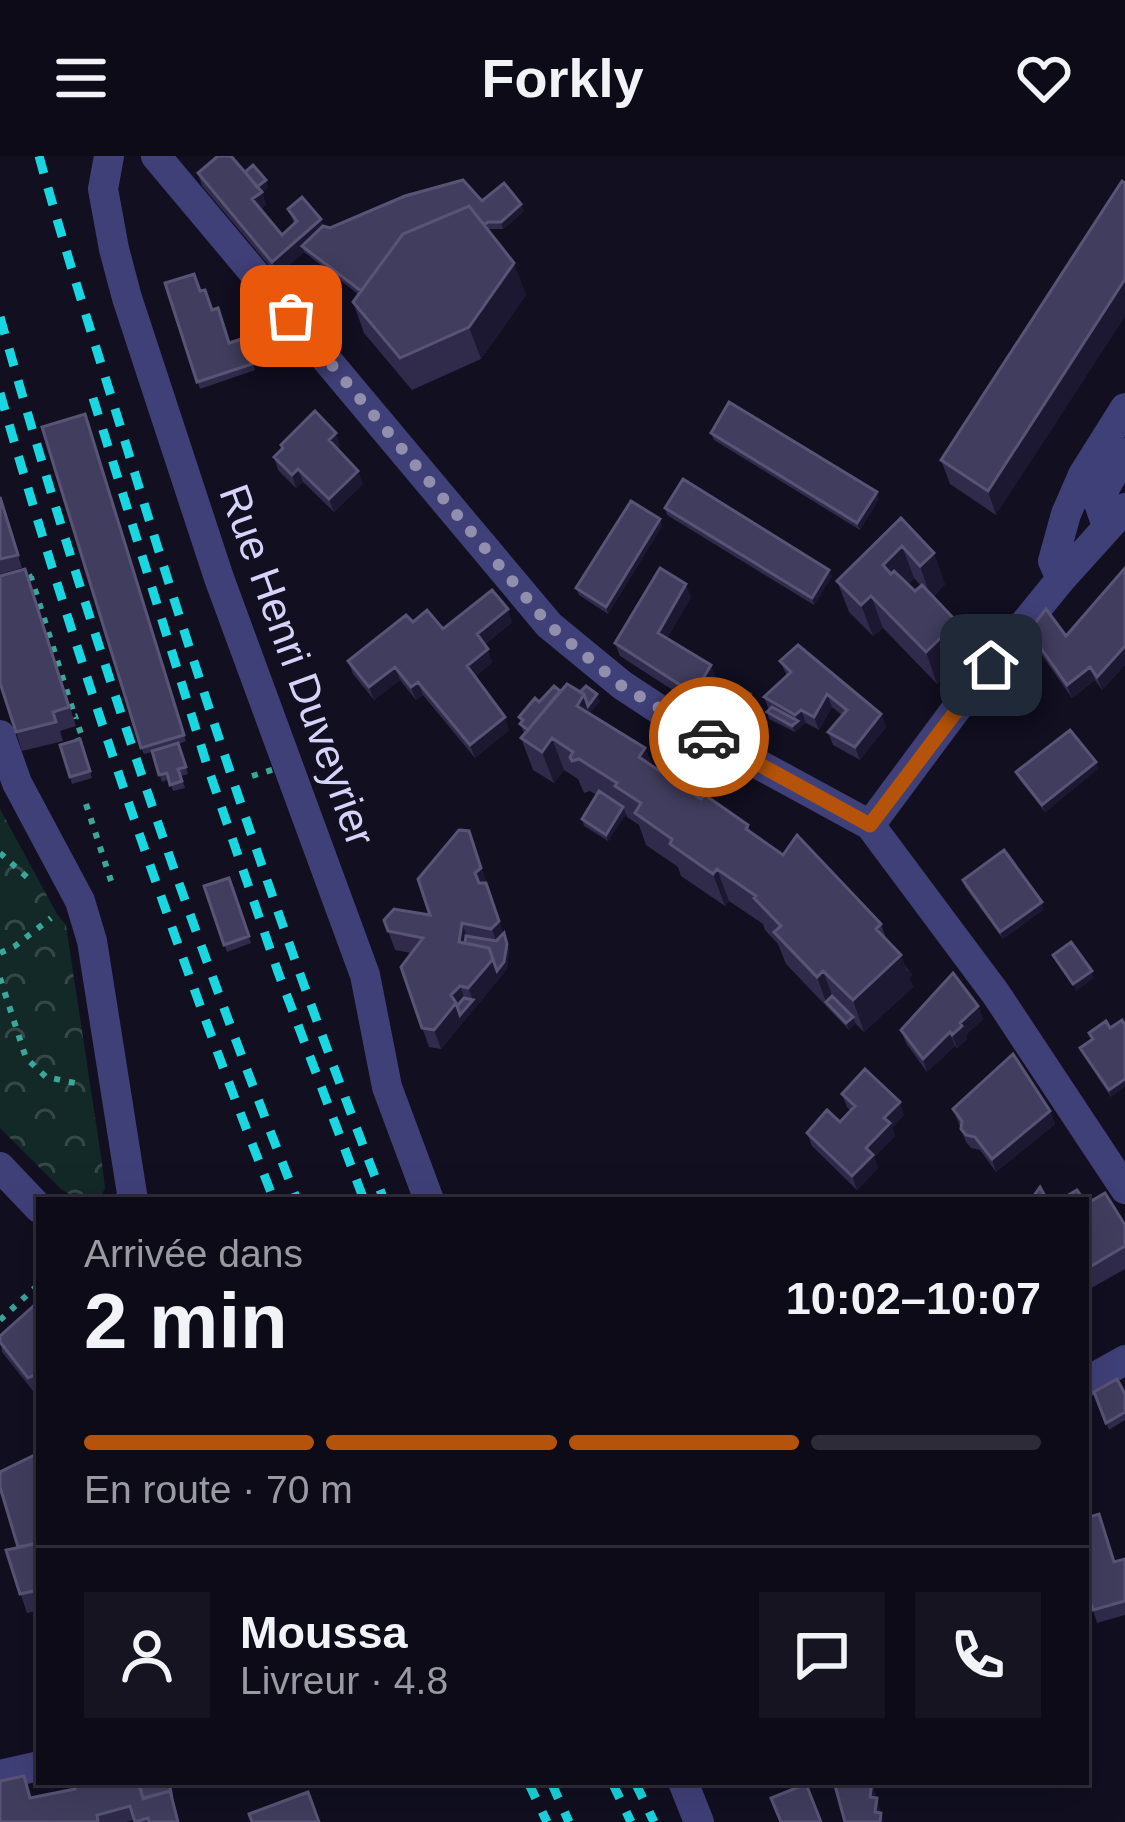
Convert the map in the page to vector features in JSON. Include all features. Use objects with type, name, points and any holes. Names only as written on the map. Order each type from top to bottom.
[{"type":"street","name":"Rue Henri Duveyrier","points":[[109,156],[103,189],[127,298],[220,578],[364,975],[388,1087],[428,1197]]},
{"type":"street","points":[[156,156],[549,625],[622,686],[870,825],[996,994],[1125,1189]]},
{"type":"street","points":[[1106,498],[1125,408]]},
{"type":"street","points":[[870,825],[1060,580],[1125,453]]},
{"type":"street","points":[[1060,580],[1053,561],[1066,514],[1106,498]]},
{"type":"street","points":[[0,735],[16,783],[80,901],[92,941],[133,1197]]},
{"type":"street","points":[[0,1167],[36,1205]]},
{"type":"street","points":[[1089,1380],[1125,1360]]},
{"type":"street","points":[[0,1774],[36,1767]]},
{"type":"street","points":[[684,1785],[699,1822]]},
{"type":"path","points":[[33,576],[83,739],[62,746]]},
{"type":"path","points":[[252,776],[275,769]]},
{"type":"path","points":[[86,804],[114,890]]},
{"type":"path","points":[[0,953],[57,914]]},
{"type":"path","points":[[0,979],[26,1058],[46,1077],[115,1090]]},
{"type":"path","points":[[0,1320],[36,1286]]},
{"type":"green space","points":[[0,809],[66,925],[105,1188],[100,1197],[75,1197],[62,1190],[0,1128]]},
{"type":"building","points":[[218,156],[231,156],[262,192],[252,199],[282,235],[297,221],[288,209],[302,197],[321,219],[272,262],[198,173]]},
{"type":"building","points":[[253,165],[266,180],[257,187],[245,172]]},
{"type":"building","points":[[463,180],[482,201],[504,183],[521,204],[501,222],[484,225],[469,206],[403,234],[361,291],[302,246],[323,226],[330,228],[405,196]]},
{"type":"building","points":[[1122,181],[1125,279],[988,491],[941,460]]},
{"type":"building","points":[[469,206],[514,263],[469,327],[400,358],[353,302],[403,234]]},
{"type":"building","points":[[194,274],[212,310],[218,308],[229,343],[245,338],[252,364],[197,382],[165,283]]},
{"type":"building","points":[[729,402],[877,492],[857,523],[711,433]]},
{"type":"building","points":[[315,411],[336,433],[329,440],[358,471],[329,499],[298,469],[292,475],[274,457]]},
{"type":"building","points":[[85,414],[184,735],[141,748],[42,427]]},
{"type":"building","points":[[683,479],[829,570],[812,598],[665,508]]},
{"type":"building","points":[[0,497],[18,555],[0,559]]},
{"type":"building","points":[[631,501],[660,519],[606,607],[576,588]]},
{"type":"building","points":[[901,518],[934,553],[920,566],[902,546],[883,565],[915,591],[922,585],[957,622],[926,652],[871,596],[861,605],[837,581]]},
{"type":"building","points":[[660,568],[686,584],[658,633],[711,665],[694,694],[615,643]]},
{"type":"building","points":[[1125,568],[1125,646],[1097,677],[1090,667],[1067,685],[1029,631],[1046,609],[1066,636]]},
{"type":"building","points":[[25,569],[69,707],[53,712],[56,722],[16,732],[0,683],[0,576]]},
{"type":"building","points":[[492,590],[508,609],[477,634],[488,649],[467,666],[505,717],[470,745],[418,682],[411,687],[395,667],[369,687],[348,661],[406,615],[413,622],[427,610],[443,629]]},
{"type":"building","points":[[798,645],[881,714],[855,747],[828,732],[847,710],[827,694],[814,717],[801,710],[795,715],[764,697],[791,672],[780,661]]},
{"type":"building","points":[[567,684],[584,694],[577,706],[645,748],[639,757],[701,799],[705,795],[783,855],[797,835],[881,924],[876,929],[901,955],[853,1000],[823,971],[817,977],[774,932],[781,926],[756,896],[670,844],[672,839],[635,813],[641,803],[617,783],[579,759],[572,761],[573,752],[552,738],[542,752],[521,738]]},
{"type":"building","points":[[735,685],[750,694],[725,716],[717,712]]},
{"type":"building","points":[[554,686],[560,691],[528,730],[519,717],[535,698],[539,702]]},
{"type":"building","points":[[586,686],[597,694],[588,706],[580,692]]},
{"type":"building","points":[[772,707],[798,721],[792,726],[767,712]]},
{"type":"building","points":[[1070,730],[1096,762],[1042,805],[1016,772]]},
{"type":"building","points":[[80,739],[90,771],[70,777],[60,745]]},
{"type":"building","points":[[178,743],[186,767],[178,769],[182,781],[170,785],[167,773],[159,775],[152,751]]},
{"type":"building","points":[[599,791],[623,807],[606,835],[582,819]]},
{"type":"building","points":[[459,830],[469,831],[481,868],[475,873],[479,883],[486,883],[499,921],[491,929],[462,923],[459,942],[489,948],[493,959],[468,988],[460,986],[451,995],[456,1003],[434,1030],[422,1028],[401,967],[423,938],[388,931],[384,920],[394,909],[430,915],[418,879]]},
{"type":"building","points":[[1004,850],[1042,902],[1000,932],[963,880]]},
{"type":"building","points":[[229,878],[249,936],[224,945],[204,886]]},
{"type":"building","points":[[504,933],[504,962],[497,971],[489,948],[465,943],[466,936],[496,941]]},
{"type":"building","points":[[1071,942],[1092,971],[1073,984],[1053,955]]},
{"type":"building","points":[[953,973],[978,1006],[923,1059],[901,1030]]},
{"type":"building","points":[[832,996],[853,1017],[846,1023],[826,1002]]},
{"type":"building","points":[[464,998],[473,1000],[460,1015],[457,1006]]},
{"type":"building","points":[[1122,1020],[1125,1079],[1109,1090],[1080,1048],[1093,1039],[1089,1033],[1106,1021],[1110,1028]]},
{"type":"building","points":[[1013,1054],[1050,1111],[992,1159],[975,1137],[961,1129],[962,1121],[953,1109]]},
{"type":"building","points":[[865,1069],[900,1102],[884,1118],[890,1123],[866,1148],[873,1155],[852,1176],[807,1133],[827,1110],[840,1122],[855,1106],[842,1094]]},
{"type":"building","points":[[1105,1193],[1125,1225],[1125,1246],[1089,1267],[1089,1202]]},
{"type":"building","points":[[36,1304],[36,1374],[28,1378],[0,1336]]},
{"type":"building","points":[[1117,1379],[1125,1394],[1125,1412],[1106,1423],[1094,1392]]},
{"type":"building","points":[[36,1454],[36,1544],[18,1547],[0,1472]]},
{"type":"building","points":[[1099,1514],[1114,1562],[1125,1559],[1125,1601],[1093,1610],[1089,1597],[1089,1517]]},
{"type":"building","points":[[36,1544],[36,1591],[20,1594],[6,1550]]},
{"type":"building","points":[[24,1776],[30,1798],[75,1789],[74,1785],[139,1785],[143,1799],[170,1791],[178,1822],[149,1822],[148,1818],[135,1822],[130,1806],[97,1815],[98,1822],[0,1822],[0,1781]]},
{"type":"building","points":[[140,1785],[170,1785],[172,1798],[170,1791],[143,1798]]},
{"type":"building","points":[[806,1785],[821,1822],[781,1822],[771,1798]]},
{"type":"building","points":[[835,1785],[872,1785],[870,1797],[877,1798],[875,1812],[881,1813],[880,1822],[845,1822]]},
{"type":"building","points":[[308,1792],[319,1822],[252,1822],[249,1814]]},
{"type":"railway","points":[[39,156],[220,740],[383,1197]]},
{"type":"railway","points":[[0,317],[137,762],[296,1197]]},
{"type":"railway","points":[[0,393],[128,800],[273,1197]]},
{"type":"railway","points":[[93,398],[207,765],[363,1197]]},
{"type":"railway","points":[[529,1785],[547,1822]]},
{"type":"railway","points":[[552,1785],[569,1822]]},
{"type":"railway","points":[[613,1785],[631,1822]]},
{"type":"railway","points":[[636,1785],[654,1822]]},
{"type":"way so far","points":[[291,316],[549,625],[622,686],[709,737]]},
{"type":"route","points":[[709,737],[870,825],[991,665]]}]
